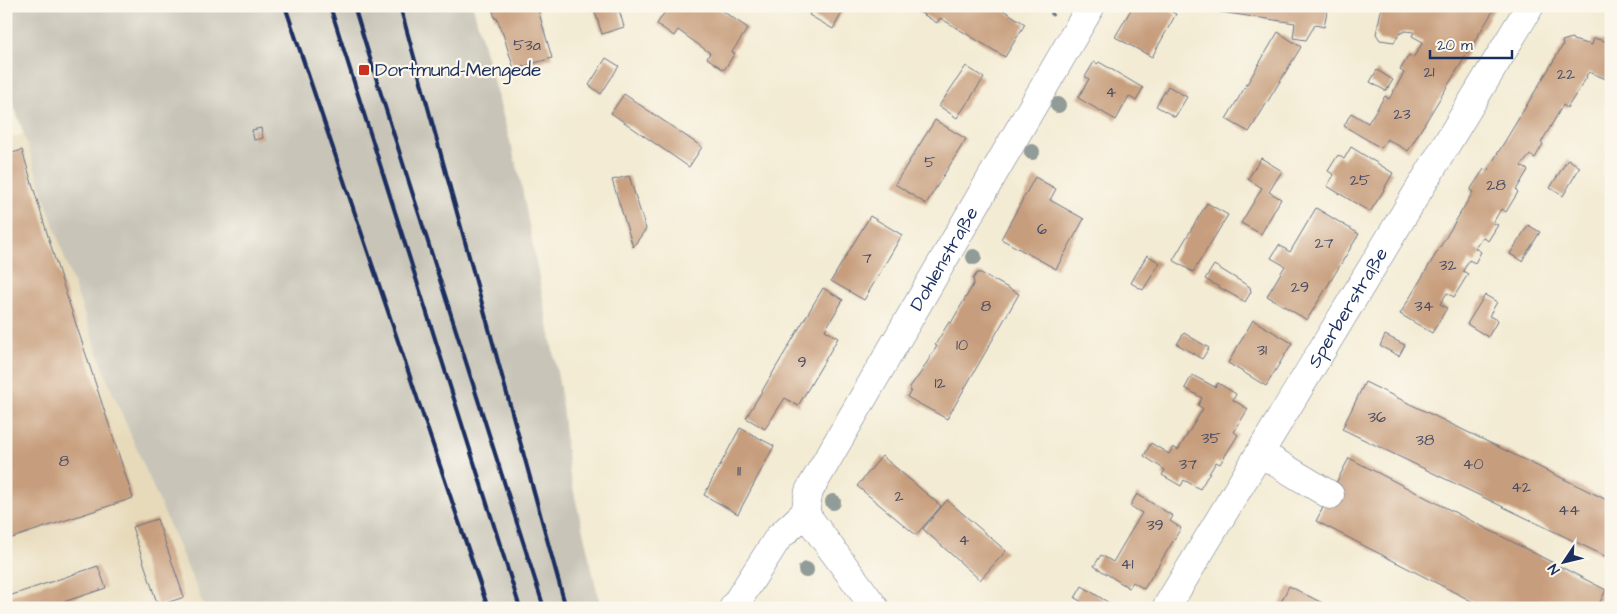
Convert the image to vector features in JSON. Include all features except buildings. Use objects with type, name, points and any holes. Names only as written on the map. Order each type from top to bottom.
[{"type":"street","name":"Dohlenstraße","points":[[805,513],[809,491],[1091,6]]},
{"type":"street","name":"Sperberstraße","points":[[1171,606],[1260,453],[1530,6]]},
{"type":"street","points":[[1260,453],[1330,495]]},
{"type":"street","points":[[733,608],[778,538],[805,513],[875,608]]},
{"type":"shaded area","points":[[6,6],[473,6],[520,178],[560,388],[569,471],[601,608],[205,608],[108,382],[6,81]]},
{"type":"shaded area","points":[[24,134],[108,382],[205,608],[6,608],[6,139]]},
{"type":"railway","points":[[285,6],[488,608]]},
{"type":"railway","points":[[330,6],[520,608]]},
{"type":"railway","points":[[354,6],[544,608]]},
{"type":"railway","points":[[400,6],[566,608]]},
{"type":"place","name":"Dortmund-Mengede","points":[[364,70]]}]
